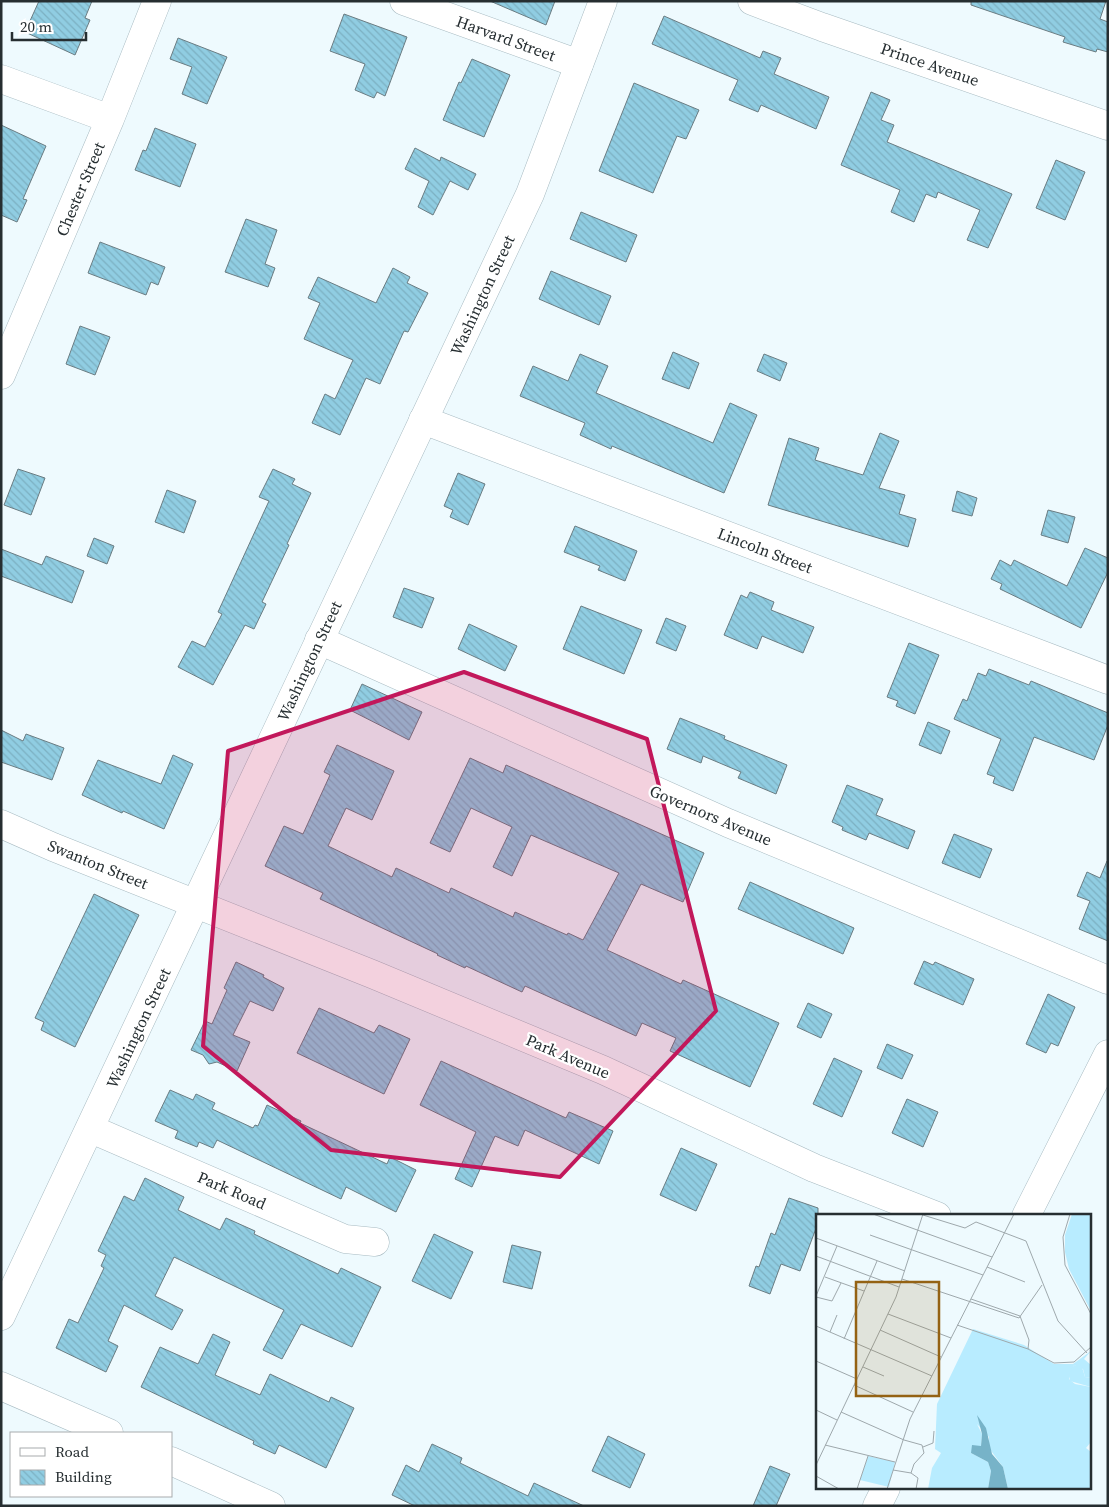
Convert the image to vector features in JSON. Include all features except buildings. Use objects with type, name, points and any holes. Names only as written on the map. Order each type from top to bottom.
[{"type":"street","name":"Chester Street","points":[[1,375],[110,119],[157,1]]},
{"type":"street","name":"Harvard Street","points":[[404,1],[579,64]]},
{"type":"street","name":"Washington Street","points":[[1,1316],[8,1286],[90,1129],[530,194],[603,1]]},
{"type":"street","name":"Prince Avenue","points":[[752,1],[1108,126]]},
{"type":"street","points":[[1,80],[110,119]]},
{"type":"street","name":"Lincoln Street","points":[[423,420],[1108,680]]},
{"type":"street","name":"Governors Avenue","points":[[319,640],[728,823],[1108,980]]},
{"type":"street","name":"Swanton Street","points":[[1,824],[53,847],[196,904]]},
{"type":"street","name":"Park Avenue","points":[[196,904],[603,1070],[814,1168],[932,1214]]},
{"type":"street","points":[[1027,1214],[1108,1054]]},
{"type":"street","name":"Park Road","points":[[90,1129],[345,1239],[375,1242]]},
{"type":"street","points":[[1,1386],[106,1432]]},
{"type":"street","points":[[172,1461],[271,1506]]},
{"type":"street","points":[[877,1506],[885,1490]]},
{"type":"highlighted area","points":[[464,672],[647,739],[716,1011],[560,1177],[331,1150],[203,1046],[228,751]]}]
